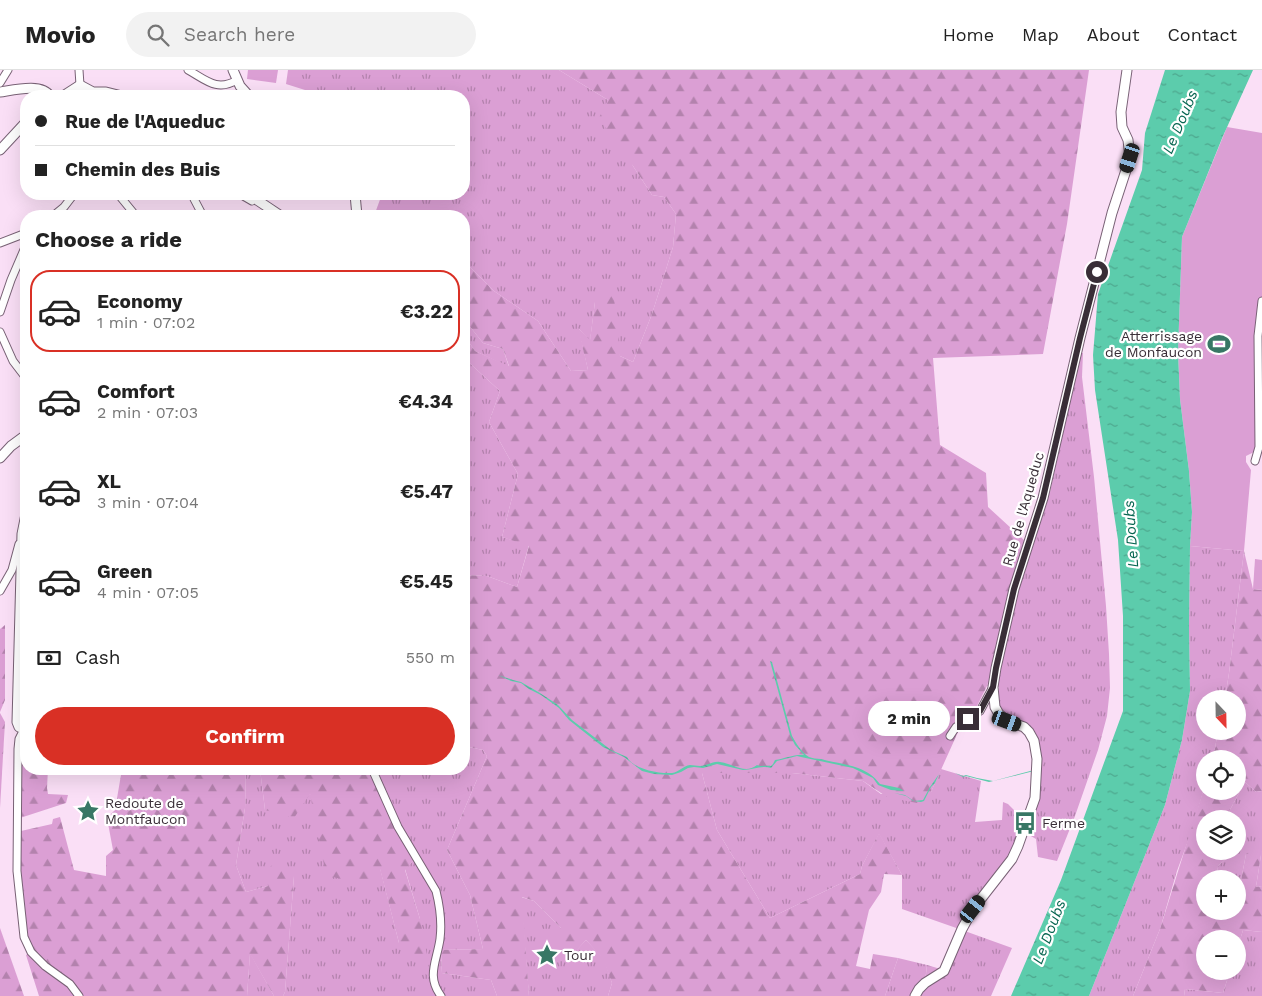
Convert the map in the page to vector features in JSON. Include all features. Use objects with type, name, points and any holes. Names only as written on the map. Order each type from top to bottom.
[{"type":"street","points":[[0,83],[8,70]]},
{"type":"street","points":[[79,70],[80,85]]},
{"type":"street","points":[[188,70],[218,86],[224,86],[238,80]]},
{"type":"street","points":[[233,70],[243,90]]},
{"type":"street","name":"Rue de l'Aqueduc","points":[[915,996],[925,982],[944,970],[973,909],[1012,860],[1035,798],[1037,759],[1034,741],[1024,727],[1007,721],[999,714],[994,707],[993,687],[1014,589],[1043,498],[1080,338],[1112,213],[1130,158],[1128,140],[1122,127],[1121,112],[1127,70]]},
{"type":"street","points":[[80,85],[89,90]]},
{"type":"street","points":[[72,90],[80,85]]},
{"type":"street","points":[[0,92],[37,88],[42,90]]},
{"type":"street","points":[[0,150],[20,128]]},
{"type":"street","points":[[60,210],[69,200]]},
{"type":"street","points":[[123,200],[131,210]]},
{"type":"street","points":[[249,200],[257,200],[273,210]]},
{"type":"street","points":[[0,243],[20,235]]},
{"type":"street","points":[[0,312],[20,259]]},
{"type":"street","points":[[1255,461],[1259,447],[1258,336],[1262,301]]},
{"type":"street","points":[[0,332],[13,361],[20,370]]},
{"type":"street","points":[[0,458],[20,439]]},
{"type":"street","points":[[0,591],[12,570],[20,541]]},
{"type":"street","points":[[20,628],[18,722],[20,727]]},
{"type":"street","points":[[950,736],[956,727],[980,711],[993,687]]},
{"type":"street","points":[[20,737],[18,748],[17,871],[24,938],[31,952],[70,984],[79,996]]},
{"type":"street","points":[[375,775],[398,827],[436,892],[440,910],[440,940],[432,976],[441,996]]},
{"type":"green space","points":[[248,70],[278,70],[276,83],[247,79]]},
{"type":"green space","points":[[288,70],[559,70],[608,100],[633,166],[652,195],[664,197],[676,214],[673,247],[652,314],[633,362],[620,356],[595,302],[590,341],[579,329],[588,370],[571,371],[538,321],[494,291],[470,267],[470,210],[376,210],[380,200],[470,200],[470,90],[305,90],[286,84]]},
{"type":"green space","points":[[559,70],[1089,70],[1067,224],[1043,354],[933,358],[940,445],[986,473],[988,507],[1024,540],[1022,568],[987,686],[964,732],[958,732],[931,792],[917,803],[887,797],[863,781],[792,773],[702,773],[717,830],[770,918],[860,874],[862,866],[879,833],[902,875],[884,874],[881,892],[869,910],[856,966],[870,969],[873,954],[898,958],[885,996],[608,996],[612,983],[603,959],[586,940],[568,960],[554,940],[561,928],[534,901],[522,897],[529,996],[497,996],[491,980],[442,973],[441,950],[483,949],[470,895],[447,850],[487,756],[483,750],[470,747],[470,575],[487,576],[517,587],[529,546],[502,537],[518,474],[489,422],[500,391],[470,364],[470,344],[475,351],[509,366],[503,349],[483,343],[470,327],[470,267],[494,291],[538,321],[571,371],[588,370],[578,328],[590,340],[595,302],[613,287],[620,356],[633,362],[652,314],[673,247],[676,214],[664,197],[652,195],[599,118],[608,100]]},
{"type":"green space","name":"Atterrissage de Monfaucon","points":[[1227,127],[1262,133],[1262,305],[1256,451],[1246,456],[1246,462],[1251,470],[1244,551],[1190,546],[1192,512],[1180,399],[1178,352],[1182,237]]},
{"type":"green space","points":[[470,327],[483,343],[503,349],[509,367],[475,351],[470,344]]},
{"type":"green space","points":[[1080,353],[1083,353],[1082,377],[1094,477],[1106,606],[1110,688],[1107,716],[1098,750],[1057,861],[1038,857],[1036,839],[1024,832],[1018,846],[962,930],[902,909],[902,875],[879,834],[862,866],[860,874],[770,918],[717,830],[702,773],[792,773],[863,781],[881,794],[931,792],[941,769],[981,781],[975,822],[1002,820],[1003,802],[1008,804],[1019,815],[1030,820],[1038,791],[1040,773],[1038,744],[1031,728],[1010,718],[1002,711],[999,703],[999,687],[987,686],[1024,540],[1050,492]]},
{"type":"green space","points":[[470,364],[500,391],[489,422],[518,474],[502,537],[529,545],[517,587],[487,576],[470,575]]},
{"type":"green space","points":[[1190,546],[1244,551],[1226,690],[1196,690],[1196,740],[1216,740],[1215,750],[1196,750],[1196,800],[1201,800],[1160,929],[1133,996],[1089,996],[1165,805],[1182,740],[1190,691]]},
{"type":"green space","points":[[1244,551],[1253,589],[1262,590],[1262,791],[1256,792],[1246,783],[1246,750],[1215,750],[1216,740],[1246,740],[1246,690],[1226,690]]},
{"type":"green space","points":[[1255,559],[1262,560],[1262,590],[1253,589]]},
{"type":"green space","points":[[20,619],[20,657],[19,654]]},
{"type":"green space","points":[[5,625],[5,700],[0,712],[0,629]]},
{"type":"green space","points":[[0,713],[5,722],[0,808]]},
{"type":"green space","points":[[470,747],[483,750],[487,756],[447,850],[470,895],[483,949],[441,950],[442,973],[491,980],[497,996],[283,996],[285,992],[294,876],[246,892],[236,865],[245,808],[246,775],[261,775],[265,810],[310,794],[380,868],[399,943],[420,919],[405,869],[414,860],[370,775],[470,775]]},
{"type":"green space","points":[[20,775],[48,775],[48,794],[68,795],[66,803],[20,818]]},
{"type":"green space","points":[[121,775],[246,775],[245,808],[236,865],[246,892],[268,886],[266,870],[281,858],[294,876],[285,992],[283,996],[274,996],[250,954],[247,996],[39,996],[26,955],[33,950],[27,936],[21,871],[21,831],[52,824],[53,819],[60,817],[74,870],[106,876],[106,856],[113,850],[107,818],[115,810]]},
{"type":"green space","points":[[261,775],[370,775],[414,860],[405,870],[420,919],[432,981],[399,943],[380,869],[366,886],[326,875],[310,794],[294,818],[265,810]]},
{"type":"green space","points":[[1246,783],[1256,792],[1262,791],[1262,886],[1256,887],[1261,855],[1246,854],[1246,810],[1230,810],[1235,800],[1246,800]]},
{"type":"green space","points":[[1200,800],[1235,800],[1230,810],[1197,810]]},
{"type":"green space","points":[[1196,814],[1196,860],[1225,860],[1218,866],[1218,870],[1196,870],[1196,920],[1246,920],[1246,870],[1243,870],[1246,854],[1256,847],[1261,855],[1256,887],[1262,886],[1262,932],[1246,930],[1196,930],[1196,980],[1227,980],[1223,993],[1185,989],[1184,996],[1133,996],[1160,929]]},
{"type":"green space","points":[[1225,860],[1245,860],[1243,870],[1218,870],[1218,866]]},
{"type":"green space","points":[[521,897],[534,901],[561,928],[568,959],[586,940],[604,959],[612,983],[608,996],[529,996]]},
{"type":"green space","points":[[0,928],[24,996],[0,996]]},
{"type":"green space","points":[[962,930],[1012,948],[991,996],[885,996],[898,958],[927,965],[925,982],[937,976],[950,959]]},
{"type":"green space","points":[[1246,930],[1262,932],[1262,996],[1184,996],[1185,989],[1223,993],[1227,980],[1246,980]]},
{"type":"green space","points":[[250,953],[274,996],[247,996]]},
{"type":"green space","points":[[950,959],[955,963],[949,982],[937,976],[925,983],[927,965],[944,970]]},
{"type":"water","name":"Le Doubs","points":[[1165,70],[1253,70],[1223,136],[1182,237],[1178,352],[1180,399],[1192,512],[1189,627],[1190,691],[1182,740],[1165,805],[1089,996],[1011,996],[1061,880],[1123,711],[1123,616],[1118,540],[1095,390],[1093,355],[1098,294],[1142,170],[1145,133]]},
{"type":"water","points":[[770,661],[772,662],[792,736],[806,755],[860,769],[874,777],[880,784],[904,791],[891,790],[878,785],[873,778],[853,768],[797,756],[777,761],[771,768],[743,770],[717,764],[703,768],[688,768],[672,775],[642,771],[624,757],[603,747],[569,720],[559,708],[541,695],[521,683],[498,675],[521,682],[540,693],[558,705],[572,720],[611,750],[627,757],[640,768],[660,773],[672,773],[690,765],[701,766],[716,762],[743,769],[752,768],[757,765],[771,766],[775,760],[797,755],[804,755],[795,745],[790,735]]},
{"type":"water","points":[[1034,770],[1034,771],[989,782],[966,776],[963,777],[951,771],[963,776],[966,775],[993,781]]},
{"type":"water","points":[[939,774],[924,801],[921,802],[913,801],[906,796],[894,793],[905,795],[914,801],[923,800],[930,787]]},
{"type":"place","name":"Atterrissage de Monfaucon","points":[[1219,344]]},
{"type":"place","name":"Redoute de Montfaucon","points":[[88,811]]},
{"type":"place","name":"Ferme","points":[[1025,823]]},
{"type":"place","name":"Tour","points":[[547,955]]},
{"type":"route","points":[[968,719],[980,711],[993,687],[1014,589],[1043,498],[1097,272]]}]
